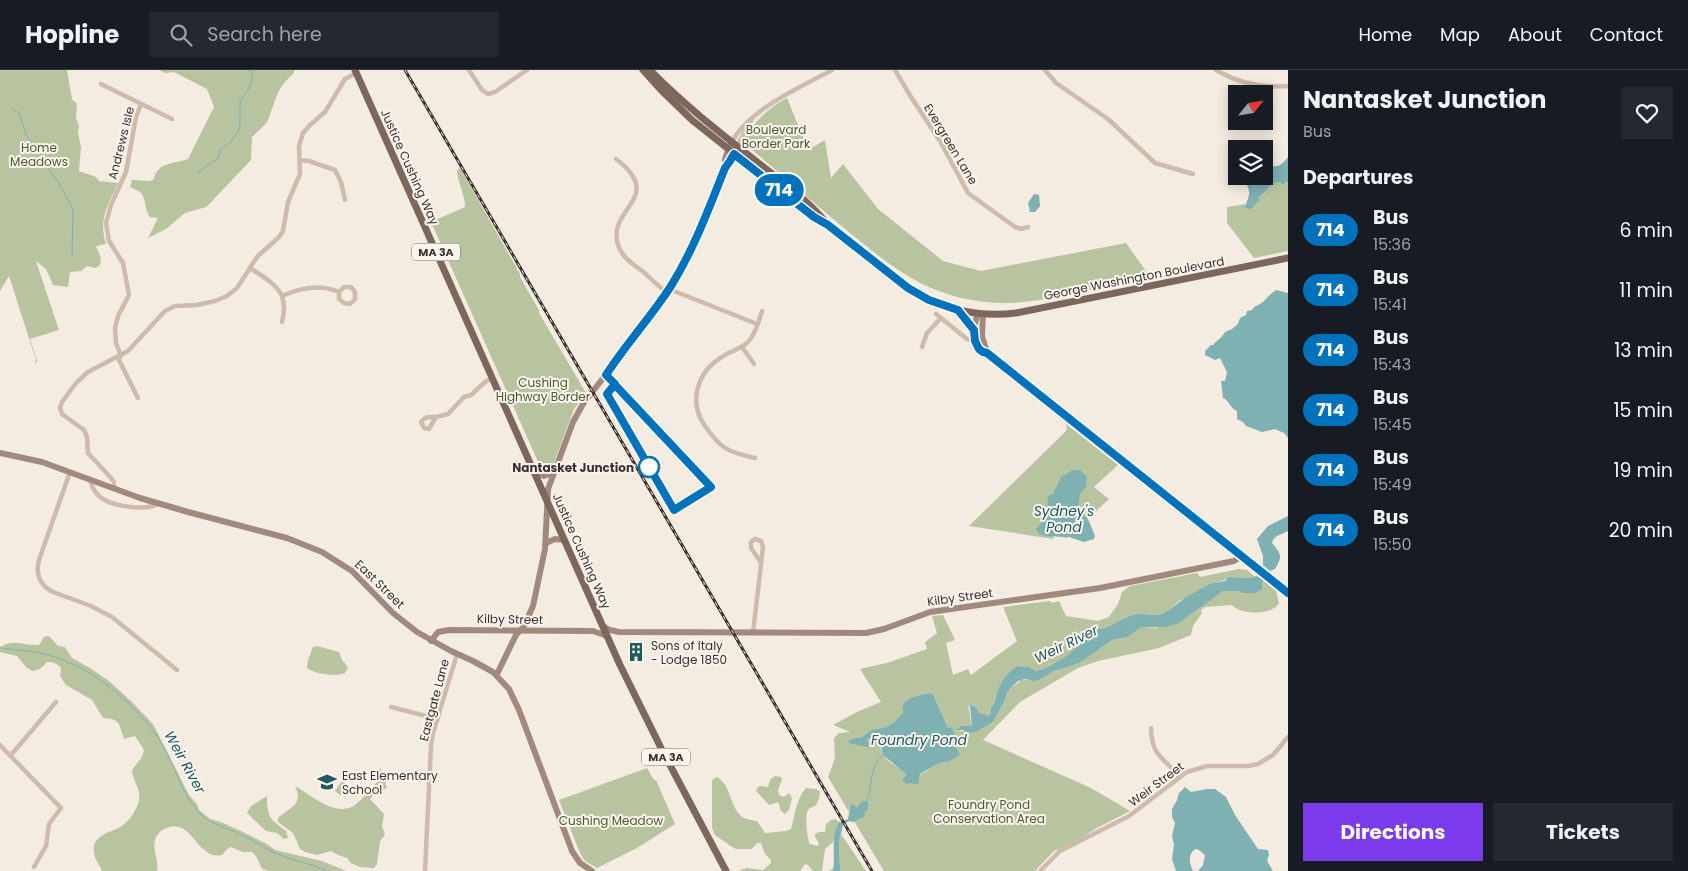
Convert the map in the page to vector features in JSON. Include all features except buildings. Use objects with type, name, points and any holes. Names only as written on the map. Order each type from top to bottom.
[{"type":"main road","points":[[643,70],[688,116],[814,217],[828,225]]},
{"type":"main road","points":[[650,70],[690,109],[817,212],[828,225]]},
{"type":"main road","name":"Justice Cushing Way","points":[[356,71],[608,639],[646,719],[726,871]]},
{"type":"main road","points":[[497,674],[533,606],[546,543],[546,499],[549,483],[581,407],[649,319],[668,290],[692,248],[725,168],[730,161],[734,144]]},
{"type":"main road","name":"George Washington Boulevard","points":[[828,225],[908,288],[929,300],[958,310],[981,314],[999,315],[1023,312],[1288,258]]},
{"type":"main road","points":[[958,310],[974,330],[987,353],[1288,593]]},
{"type":"main road","points":[[974,330],[981,314]]},
{"type":"main road","points":[[978,340],[981,314]]},
{"type":"main road","name":"East Street","points":[[0,453],[42,462],[158,503],[287,538],[322,552],[352,571],[397,617],[431,641],[497,674],[509,689],[517,705],[574,854],[580,863],[592,871]]},
{"type":"main road","points":[[534,471],[544,476],[553,473]]},
{"type":"main road","points":[[546,543],[555,539],[564,540]]},
{"type":"main road","name":"Kilby Street","points":[[602,624],[610,630],[619,632],[869,633],[930,612],[1107,587],[1234,561],[1242,556]]},
{"type":"main road","points":[[593,631],[602,624]]},
{"type":"main road","name":"Kilby Street","points":[[431,641],[436,633],[447,630],[593,631],[608,639]]},
{"type":"main road","points":[[608,639],[619,632]]},
{"type":"street","points":[[469,70],[483,91],[489,94],[527,70]]},
{"type":"street","points":[[734,144],[753,118],[773,102],[832,70]]},
{"type":"street","name":"Evergreen Lane","points":[[895,70],[940,141],[968,193],[1015,227],[1021,229],[1028,227]]},
{"type":"street","points":[[1046,70],[1056,84],[1111,122],[1155,163],[1193,174]]},
{"type":"street","points":[[1216,70],[1250,84],[1288,86]]},
{"type":"street","points":[[114,488],[112,478],[88,453],[87,437],[84,430],[65,418],[60,408],[62,402],[83,376],[94,368],[120,357],[130,349],[164,312],[175,306],[202,305],[223,298],[237,288],[260,254],[279,238],[283,231],[288,202],[300,174],[300,144],[305,131],[325,112],[345,79],[356,71]]},
{"type":"street","name":"Andrews Isle","points":[[101,84],[172,119]]},
{"type":"street","name":"Andrews Isle","points":[[138,398],[116,343],[115,328],[118,316],[129,295],[123,263],[110,241],[106,223],[109,209],[126,172],[136,117],[141,104]]},
{"type":"street","points":[[616,159],[630,170],[636,187],[633,202],[616,228],[618,245],[626,259],[668,290],[757,324]]},
{"type":"street","points":[[300,160],[332,168],[341,182],[345,200]]},
{"type":"street","points":[[250,268],[274,285],[282,296],[284,308],[282,322]]},
{"type":"street","points":[[282,296],[316,287],[339,292]]},
{"type":"street","points":[[344,287],[351,287],[355,292],[355,299],[350,304],[344,304],[339,299],[339,292],[344,287]]},
{"type":"street","points":[[755,458],[734,453],[720,445],[702,421],[696,403],[698,384],[706,371],[719,358],[742,347],[751,339],[762,311]]},
{"type":"street","points":[[936,314],[967,339],[978,340]]},
{"type":"street","points":[[922,347],[927,333],[941,318]]},
{"type":"street","points":[[742,347],[754,364]]},
{"type":"street","points":[[436,417],[448,414],[463,398],[471,395],[492,378]]},
{"type":"street","points":[[70,472],[39,560],[37,570],[40,580],[47,589],[91,606],[112,617],[177,670]]},
{"type":"street","points":[[90,479],[95,492],[109,502],[138,507],[153,507],[158,503]]},
{"type":"street","points":[[753,633],[762,544],[760,540],[756,539],[751,542],[751,548],[760,561]]},
{"type":"street","name":"Eastgate Lane","points":[[425,871],[431,746],[457,654]]},
{"type":"street","points":[[11,755],[56,702]]},
{"type":"street","points":[[392,707],[438,719]]},
{"type":"street","points":[[1151,728],[1156,754],[1180,777]]},
{"type":"street","name":"Weir Street","points":[[1040,871],[1060,851],[1129,816],[1190,770],[1203,766],[1252,766],[1258,764],[1273,755],[1288,737]]},
{"type":"street","points":[[0,745],[61,808],[49,824],[46,846],[34,868]]},
{"type":"green space","name":"Home Meadows","points":[[0,70],[67,70],[72,99],[77,104],[76,118],[79,126],[78,133],[81,147],[79,171],[96,177],[99,181],[118,183],[105,212],[103,227],[106,244],[96,246],[101,258],[100,265],[95,268],[87,266],[81,271],[70,272],[68,287],[53,285],[46,269],[36,261],[59,330],[30,339],[37,361],[34,365],[36,360],[9,276],[0,291]]},
{"type":"green space","points":[[159,70],[294,70],[294,73],[283,84],[267,122],[252,137],[251,160],[206,207],[185,213],[166,229],[148,238],[158,218],[150,217],[143,196],[140,192],[130,187],[132,180],[151,181],[162,167],[188,159],[214,107],[207,89],[174,72],[165,73]]},
{"type":"green space","name":"Boulevard Border Park","points":[[787,98],[808,150],[825,140],[831,178],[843,164],[878,209],[943,261],[981,271],[1126,243],[1151,278],[1039,300],[1005,303],[961,298],[940,292],[920,283],[882,259],[745,144],[743,140],[757,121],[774,106]]},
{"type":"green space","name":"Cushing Highway Border","points":[[460,168],[520,274],[539,313],[586,393],[574,409],[553,465],[550,467],[544,468],[539,464],[431,222],[465,207],[457,171]]},
{"type":"green space","points":[[1285,181],[1288,182],[1288,251],[1254,258],[1227,223],[1227,207],[1246,204],[1245,206],[1255,203],[1273,184],[1279,182],[1284,185]]},
{"type":"green space","points":[[1066,424],[1118,465],[1094,487],[1109,499],[1067,538],[1054,536],[1053,539],[969,526],[1066,431]]},
{"type":"green space","name":"Foundry Pond Conservation Area","points":[[1239,569],[1247,570],[1255,577],[1233,577],[1205,587],[1179,601],[1160,615],[1138,614],[1129,616],[1103,629],[1097,629],[1068,655],[1045,668],[1036,671],[1021,666],[1013,669],[1000,684],[991,707],[991,714],[989,716],[978,713],[975,706],[968,705],[972,726],[958,731],[978,731],[993,722],[1008,691],[1021,680],[1041,679],[1054,671],[1079,662],[1112,640],[1128,637],[1140,628],[1156,628],[1201,605],[1223,591],[1238,591],[1242,593],[1263,586],[1263,580],[1276,591],[1279,603],[1270,610],[1256,613],[1242,611],[1232,605],[1205,607],[1201,610],[1202,613],[1193,626],[1191,635],[1159,648],[1098,661],[1078,668],[1020,702],[983,740],[1091,788],[1130,811],[1095,829],[1077,841],[1054,851],[1035,871],[884,871],[854,821],[864,817],[851,803],[849,812],[828,777],[835,758],[834,738],[839,733],[850,732],[833,725],[881,702],[860,669],[887,663],[927,649],[925,642],[937,633],[932,616],[943,615],[955,640],[946,643],[953,675],[968,669],[971,675],[1017,641],[1003,607],[1059,601],[1066,616],[1098,621],[1109,617],[1118,604],[1122,592],[1130,586],[1197,573],[1200,577]],"holes":[[[933,694],[948,728],[952,728],[959,745],[948,762],[940,763],[920,775],[917,785],[884,756],[878,741],[875,739],[867,739],[866,741],[851,739],[862,737],[871,730],[886,727],[893,723],[905,712],[915,696]]]},
{"type":"green space","points":[[47,636],[58,646],[65,647],[72,658],[109,681],[153,724],[189,795],[197,804],[199,810],[210,819],[243,832],[275,850],[322,861],[346,871],[269,871],[262,869],[252,852],[243,852],[231,847],[222,855],[216,856],[202,848],[185,830],[173,826],[162,830],[154,843],[157,871],[102,871],[95,856],[95,843],[101,836],[122,826],[134,812],[139,796],[132,770],[142,757],[144,750],[135,736],[124,739],[119,724],[112,719],[103,718],[92,700],[66,685],[60,676],[61,668],[58,665],[47,662],[40,669],[33,671],[27,668],[17,656],[0,652],[0,647],[5,644],[39,645],[44,637]]},
{"type":"green space","points":[[317,646],[339,652],[342,660],[348,667],[345,673],[336,675],[326,674],[307,668],[313,647]]},
{"type":"green space","points":[[380,766],[387,788],[374,793],[370,799],[384,814],[382,826],[385,835],[380,841],[377,864],[374,868],[360,867],[351,863],[347,858],[331,851],[317,855],[305,852],[300,849],[293,833],[278,822],[278,818],[297,802],[298,797],[295,786],[324,804],[340,809],[348,808],[358,803],[377,782]]},
{"type":"green space","name":"Cushing Meadow","points":[[647,768],[654,780],[656,780],[675,824],[637,848],[597,868],[585,861],[580,853],[559,800]]},
{"type":"green space","points":[[775,776],[781,777],[782,780],[778,790],[779,795],[784,797],[789,793],[792,798],[789,810],[785,814],[781,811],[778,802],[769,805],[756,791],[760,786],[768,787],[770,780]]},
{"type":"green space","points":[[717,777],[725,786],[739,814],[746,819],[757,821],[765,833],[791,829],[798,802],[806,788],[816,789],[820,792],[816,805],[807,811],[807,832],[810,844],[818,846],[819,843],[815,834],[825,832],[826,824],[831,820],[836,819],[839,822],[833,842],[825,849],[822,871],[813,871],[807,864],[800,871],[739,871],[746,868],[763,870],[771,863],[771,860],[765,854],[761,843],[757,843],[752,849],[736,849],[715,835],[712,828],[712,780]]},
{"type":"green space","points":[[342,781],[350,788],[340,795],[335,791]]},
{"type":"green space","points":[[267,796],[270,817],[286,831],[288,838],[284,839],[277,833],[266,831],[247,813],[251,806]]},
{"type":"green space","points":[[841,834],[866,871],[828,871],[840,865],[839,842]]},
{"type":"water","points":[[1288,157],[1288,182],[1285,182],[1284,185],[1279,182],[1273,184],[1273,167],[1278,166]]},
{"type":"water","points":[[1247,185],[1271,185],[1259,198],[1260,201],[1251,209],[1245,208],[1249,193]]},
{"type":"water","points":[[1034,194],[1039,195],[1040,206],[1035,212],[1030,212],[1028,203]]},
{"type":"water","points":[[1276,290],[1288,293],[1288,438],[1284,433],[1275,429],[1262,432],[1246,426],[1237,419],[1237,411],[1223,398],[1221,381],[1225,381],[1227,372],[1220,358],[1215,360],[1205,355],[1205,351],[1225,332],[1238,324],[1240,318],[1246,315],[1247,311],[1252,310]]},
{"type":"water","name":"Sydney's Pond","points":[[1073,470],[1080,470],[1087,477],[1086,487],[1080,494],[1078,508],[1089,521],[1095,536],[1094,539],[1084,542],[1069,537],[1041,535],[1036,530],[1047,515],[1048,496],[1053,494],[1061,477]]},
{"type":"water","points":[[1288,516],[1288,531],[1276,537],[1272,543],[1280,558],[1275,569],[1270,571],[1263,565],[1263,556],[1257,539],[1268,526]]},
{"type":"water","points":[[1257,576],[1263,580],[1262,589],[1256,593],[1223,591],[1177,624],[1166,627],[1140,628],[1128,637],[1112,640],[1079,663],[1054,671],[1035,681],[1025,679],[1018,681],[1008,691],[993,722],[978,731],[969,733],[963,730],[956,730],[961,726],[972,726],[970,707],[968,705],[975,706],[981,714],[988,716],[991,714],[991,707],[995,702],[1000,684],[1008,673],[1018,666],[1028,667],[1036,671],[1045,668],[1068,655],[1095,632],[1097,628],[1103,629],[1129,616],[1138,614],[1160,615],[1186,597],[1210,584],[1225,581],[1229,577],[1250,578]]},
{"type":"water","name":"Foundry Pond","points":[[930,693],[933,694],[948,728],[952,727],[959,745],[956,747],[960,755],[920,774],[918,785],[906,784],[902,779],[906,774],[883,755],[881,745],[877,741],[871,738],[867,739],[869,746],[867,747],[848,743],[851,739],[862,737],[871,730],[886,727],[893,723],[904,712],[902,707],[907,700]]},
{"type":"water","points":[[1185,787],[1191,792],[1215,789],[1226,797],[1235,815],[1258,849],[1268,850],[1267,861],[1273,871],[1198,871],[1203,865],[1205,855],[1195,849],[1190,859],[1193,871],[1176,871],[1172,859],[1174,845],[1172,836],[1175,823],[1172,817],[1172,809],[1179,793]]},
{"type":"water","points":[[864,801],[868,802],[868,809],[864,817],[853,822],[849,821],[843,825],[839,842],[840,871],[833,871],[836,828],[839,822],[848,819],[851,803],[857,808]]},
{"type":"waterway","points":[[197,173],[218,158],[221,149],[229,144],[238,132],[240,101],[252,80],[252,72],[249,70]]},
{"type":"waterway","points":[[12,109],[19,113],[26,135],[40,153],[73,210],[72,256]]},
{"type":"waterway","name":"Weir River","points":[[0,648],[55,657],[78,666],[93,675],[123,698],[150,726],[168,755],[187,796],[197,811],[204,817],[278,854],[328,871]]},
{"type":"waterway","name":"Weir River","points":[[867,801],[873,772],[883,755]]},
{"type":"railway","points":[[405,70],[872,871]]},
{"type":"bus line","name":"714","points":[[617,387],[711,487],[674,510],[607,394],[615,384],[606,375],[654,312],[683,266],[698,236],[725,168],[734,154],[908,288],[929,300],[958,310],[974,330],[975,341],[983,352],[987,353],[1288,593]]},
{"type":"place","name":"Nantasket Junction","points":[[649,467]]},
{"type":"place","name":"Sons of Italy - Lodge 1850","points":[[636,652]]},
{"type":"place","name":"East Elementary School","points":[[327,782]]}]
